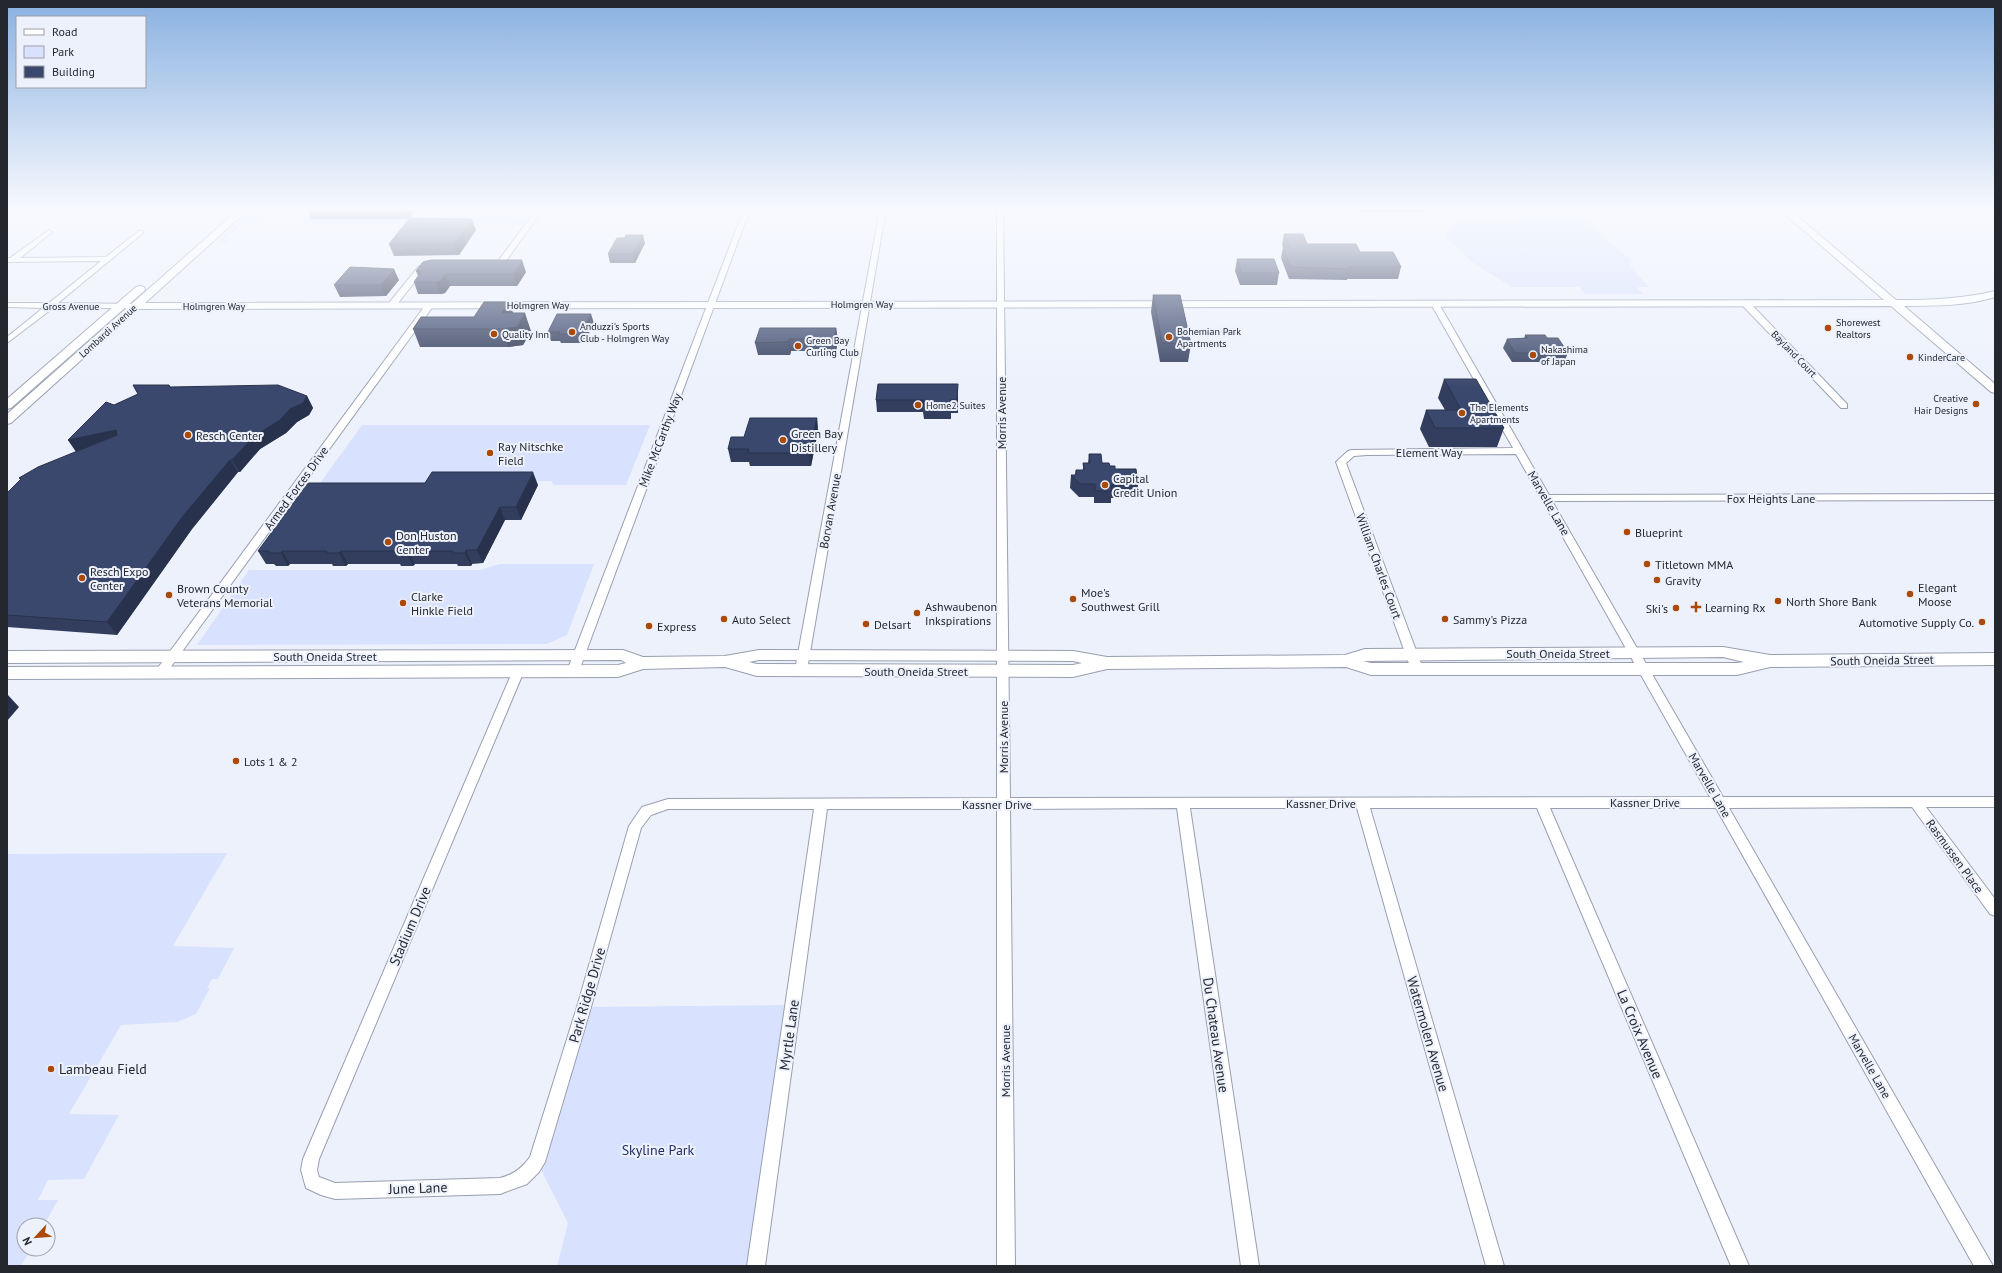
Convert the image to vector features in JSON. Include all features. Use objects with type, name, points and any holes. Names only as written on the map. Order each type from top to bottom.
[{"type":"street","points":[[7,341],[96,268]]},
{"type":"street","name":"Lombardi Avenue","points":[[7,405],[163,268]]},
{"type":"street","name":"Lombardi Avenue","points":[[7,420],[178,268]]},
{"type":"street","points":[[392,305],[422,268]]},
{"type":"street","name":"Mike McCarthy Way","points":[[573,671],[724,268]]},
{"type":"street","name":"Borvan Avenue","points":[[801,670],[872,268]]},
{"type":"street","name":"Morris Avenue","points":[[1001,268],[1006,1266]]},
{"type":"street","points":[[1854,268],[1995,390]]},
{"type":"street","name":"Holmgren Way","points":[[136,306],[1933,303],[1978,299],[1995,294]]},
{"type":"street","name":"Bayland Court","points":[[1744,303],[1844,406]]},
{"type":"street","name":"Marvelle Lane","points":[[1435,304],[1984,1266]]},
{"type":"street","name":"Gross Avenue","points":[[7,305],[136,306]]},
{"type":"street","name":"Armed Forces Drive","points":[[161,672],[430,305]]},
{"type":"street","name":"Element Way","points":[[1341,462],[1351,453],[1367,452],[1520,451]]},
{"type":"street","name":"William Charles Court","points":[[1341,462],[1418,669]]},
{"type":"street","name":"Fox Heights Lane","points":[[1546,498],[1995,497]]},
{"type":"street","name":"South Oneida Street","points":[[1346,661],[1365,654],[1723,652],[1770,661],[1995,659]]},
{"type":"street","name":"South Oneida Street","points":[[7,673],[618,671],[642,663],[725,662],[759,655],[805,654],[1073,656],[1107,663],[1346,661],[1371,669],[1737,669],[1770,661]]},
{"type":"street","name":"South Oneida Street","points":[[7,657],[622,655],[642,663]]},
{"type":"street","name":"South Oneida Street","points":[[725,662],[757,670],[1003,671],[1073,671],[1107,663]]},
{"type":"street","name":"Stadium Drive","points":[[312,1182],[309,1170],[311,1158],[518,671]]},
{"type":"street","name":"La Croix Avenue","points":[[1541,802],[1740,1266]]},
{"type":"street","name":"Rasmussen Place","points":[[1915,802],[1995,910]]},
{"type":"street","name":"Kassner Drive","points":[[647,811],[668,804],[1995,802]]},
{"type":"street","name":"Du Chateau Avenue","points":[[1183,803],[1250,1266]]},
{"type":"street","name":"Watermolen Avenue","points":[[1362,803],[1495,1266]]},
{"type":"street","name":"Myrtle Lane","points":[[756,1266],[821,804]]},
{"type":"street","name":"Park Ridge Drive","points":[[524,1177],[537,1162],[584,1007],[635,826],[647,811]]},
{"type":"street","name":"June Lane","points":[[312,1182],[321,1187],[335,1191],[500,1186],[511,1184],[524,1177]]},
{"type":"green space","points":[[1482,268],[1633,268],[1649,287],[1637,287],[1643,294],[1585,294],[1580,287],[1512,287]]},
{"type":"green space","name":"Ray Nitschke Field","points":[[362,425],[650,425],[626,485],[554,485],[551,481],[428,482],[421,485],[318,486]]},
{"type":"green space","name":"Clarke Hinkle Field","points":[[500,564],[594,564],[567,635],[547,644],[197,645],[249,570],[479,570]]},
{"type":"green space","name":"Lambeau Field","points":[[227,853],[173,946],[234,948],[218,979],[212,979],[207,988],[210,988],[196,1014],[177,1022],[121,1025],[69,1114],[119,1115],[84,1179],[48,1180],[38,1200],[58,1200],[48,1217],[16,1217],[16,1257],[26,1257],[21,1266],[7,1266],[7,854]]},
{"type":"green space","name":"Skyline Park","points":[[793,1005],[756,1266],[557,1266],[568,1223],[537,1162],[584,1007]]},
{"type":"building","points":[[349,268],[394,269],[381,285],[334,285]]},
{"type":"building","points":[[418,268],[517,268],[513,274],[445,274],[441,281],[436,282],[414,282],[422,271],[416,271]]},
{"type":"building","points":[[1240,268],[1277,268],[1279,273],[1242,273]]},
{"type":"building","points":[[1153,295],[1180,295],[1191,344],[1162,343]]},
{"type":"building","points":[[484,302],[509,302],[502,313],[525,313],[517,327],[501,329],[413,329],[421,317],[474,317]]},
{"type":"building","points":[[557,314],[591,314],[582,332],[579,334],[558,334],[560,332],[548,332]]},
{"type":"building","points":[[760,328],[836,328],[834,339],[789,339],[789,342],[755,343]]},
{"type":"building","points":[[1525,335],[1545,335],[1547,338],[1558,338],[1568,353],[1515,353],[1507,339],[1528,338]]},
{"type":"building","points":[[1444,379],[1476,379],[1504,428],[1435,428],[1426,410],[1461,410]]},
{"type":"building","points":[[878,384],[958,384],[957,400],[950,400],[950,406],[923,406],[924,400],[876,400]]},
{"type":"building","points":[[133,385],[169,385],[170,387],[278,385],[307,396],[303,403],[290,409],[280,420],[253,437],[232,460],[230,460],[183,516],[107,622],[7,615],[7,493],[21,479],[19,478],[38,467],[117,435],[116,430],[68,440],[106,402],[114,405],[138,394]]},
{"type":"building","points":[[750,418],[817,418],[809,453],[748,453],[749,449],[728,449],[731,437],[744,437]]},
{"type":"building","points":[[1089,454],[1101,454],[1102,463],[1109,463],[1110,466],[1115,466],[1115,469],[1136,469],[1138,485],[1111,485],[1112,491],[1095,491],[1095,484],[1080,484],[1071,475],[1076,475],[1076,470],[1084,470],[1083,463],[1090,463]]},
{"type":"building","name":"Don Huston Center","points":[[432,472],[533,472],[516,507],[500,507],[477,550],[466,550],[465,553],[452,553],[453,551],[408,551],[407,553],[394,553],[396,551],[341,551],[339,553],[326,553],[327,551],[282,551],[281,553],[268,553],[269,551],[258,551],[308,483],[425,483]]},
{"type":"place","name":"Shorewest Realtors","points":[[1828,328]]},
{"type":"place","name":"Anduzzi's Sports Club - Holmgren Way","points":[[572,332]]},
{"type":"place","name":"Quality Inn","points":[[494,334]]},
{"type":"place","name":"Bohemian Park Apartments","points":[[1169,337]]},
{"type":"place","name":"Green Bay Curling Club","points":[[798,346]]},
{"type":"place","name":"Nakashima of Japan","points":[[1533,355]]},
{"type":"place","name":"KinderCare","points":[[1910,357]]},
{"type":"place","name":"Creative Hair Designs","points":[[1976,404]]},
{"type":"place","name":"Home2 Suites","points":[[918,405]]},
{"type":"place","name":"The Elements Apartments","points":[[1462,413]]},
{"type":"place","name":"Resch Center","points":[[188,435]]},
{"type":"place","name":"Green Bay Distillery","points":[[783,440]]},
{"type":"place","name":"Ray Nitschke Field","points":[[490,453]]},
{"type":"place","name":"Capital Credit Union","points":[[1105,485]]},
{"type":"place","name":"Blueprint","points":[[1627,532]]},
{"type":"place","name":"Don Huston Center","points":[[388,542]]},
{"type":"place","name":"Titletown MMA","points":[[1647,564]]},
{"type":"place","name":"Resch Expo Center","points":[[82,578]]},
{"type":"place","name":"Gravity","points":[[1657,580]]},
{"type":"place","name":"Elegant Moose","points":[[1910,594]]},
{"type":"place","name":"Brown County Veterans Memorial","points":[[169,595]]},
{"type":"place","name":"Moe's Southwest Grill","points":[[1073,599]]},
{"type":"place","name":"North Shore Bank","points":[[1778,601]]},
{"type":"place","name":"Clarke Hinkle Field","points":[[403,603]]},
{"type":"place","name":"Learning Rx","points":[[1696,607]]},
{"type":"place","name":"Ski's","points":[[1676,608]]},
{"type":"place","name":"Ashwaubenon Inkspirations","points":[[917,613]]},
{"type":"place","name":"Auto Select","points":[[724,619]]},
{"type":"place","name":"Sammy's Pizza","points":[[1445,619]]},
{"type":"place","name":"Automotive Supply Co.","points":[[1982,622]]},
{"type":"place","name":"Delsart","points":[[866,624]]},
{"type":"place","name":"Express","points":[[649,626]]},
{"type":"place","name":"Lots 1 & 2","points":[[236,761]]},
{"type":"place","name":"Lambeau Field","points":[[51,1069]]}]
